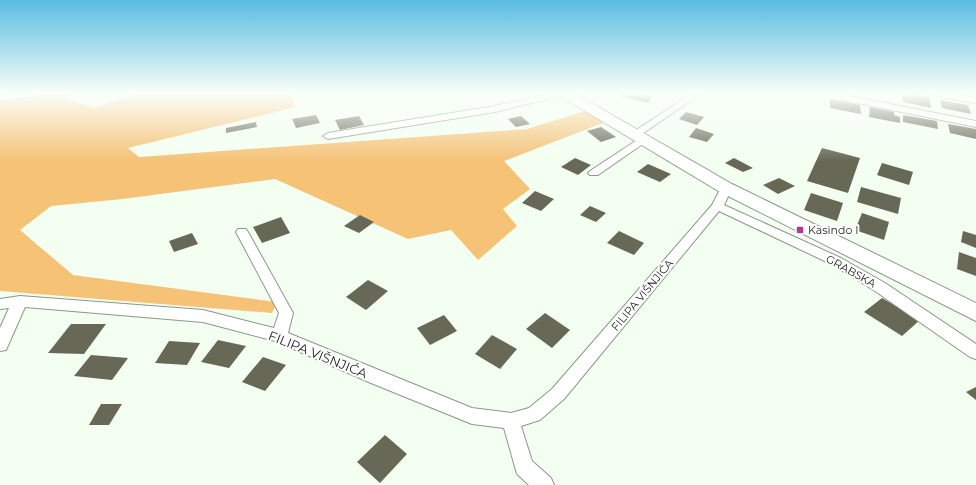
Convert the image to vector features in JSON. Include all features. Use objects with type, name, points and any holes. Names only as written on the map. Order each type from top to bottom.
[{"type":"street","points":[[328,136],[454,116]]},
{"type":"street","points":[[604,116],[726,188],[976,313]]},
{"type":"street","points":[[594,174],[639,136],[667,116]]},
{"type":"street","points":[[934,116],[976,124]]},
{"type":"street","name":"FILIPA VIŠNJIĆA","points":[[0,304],[20,300],[203,316],[279,336],[377,378],[472,416],[511,421],[534,414],[558,394],[717,206],[726,188]]},
{"type":"street","name":"GRABSKA","points":[[717,206],[836,262],[880,287],[976,352]]},
{"type":"street","points":[[242,232],[286,313],[279,336]]},
{"type":"street","points":[[0,345],[20,300]]},
{"type":"street","points":[[511,421],[524,467],[544,485]]},
{"type":"shaded area","points":[[0,116],[261,116],[128,148],[139,157],[527,129],[570,116],[592,116],[603,123],[504,161],[530,189],[503,209],[517,226],[478,260],[451,230],[408,239],[275,179],[122,199],[51,206],[20,230],[73,275],[277,302],[272,313],[0,291]]},
{"type":"building","points":[[316,116],[320,123],[296,128],[292,119]]},
{"type":"building","points":[[359,116],[364,125],[340,130],[335,120]]},
{"type":"building","points":[[521,116],[530,124],[516,127],[508,119]]},
{"type":"building","points":[[682,116],[704,117],[697,125],[679,119]]},
{"type":"building","points":[[869,116],[896,116],[900,117],[900,123],[869,117]]},
{"type":"building","points":[[903,116],[937,121],[938,129],[903,122]]},
{"type":"building","points":[[256,122],[257,127],[226,133],[226,128]]},
{"type":"building","points":[[948,124],[976,129],[976,139],[950,133]]},
{"type":"building","points":[[601,127],[616,137],[601,142],[587,131]]},
{"type":"building","points":[[696,128],[714,134],[707,142],[689,137]]},
{"type":"building","points":[[822,148],[860,158],[848,193],[807,181]]},
{"type":"building","points":[[575,158],[591,165],[578,175],[561,167]]},
{"type":"building","points":[[734,158],[753,168],[743,172],[725,163]]},
{"type":"building","points":[[882,163],[913,172],[909,185],[877,175]]},
{"type":"building","points":[[648,164],[671,174],[660,182],[637,172]]},
{"type":"building","points":[[779,178],[795,186],[778,194],[763,185]]},
{"type":"building","points":[[861,187],[901,198],[898,214],[857,202]]},
{"type":"building","points":[[535,191],[554,199],[541,211],[522,203]]},
{"type":"building","points":[[811,193],[843,203],[837,221],[804,210]]},
{"type":"building","points":[[590,206],[606,213],[596,222],[580,215]]},
{"type":"building","points":[[862,213],[889,222],[884,240],[855,230]]},
{"type":"building","points":[[360,215],[374,222],[359,233],[344,226]]},
{"type":"building","points":[[281,217],[290,233],[262,243],[253,227]]},
{"type":"building","points":[[619,231],[644,243],[634,255],[607,243]]},
{"type":"building","points":[[963,231],[976,235],[976,248],[961,242]]},
{"type":"building","points":[[192,233],[198,244],[174,252],[169,241]]},
{"type":"building","points":[[959,252],[976,258],[976,276],[957,269]]},
{"type":"building","points":[[368,280],[388,291],[366,310],[346,297]]},
{"type":"building","points":[[882,298],[920,320],[902,336],[864,312]]},
{"type":"building","points":[[545,313],[570,330],[552,348],[526,329]]},
{"type":"building","points":[[444,315],[457,331],[430,345],[417,328]]},
{"type":"building","points":[[71,324],[106,324],[84,354],[48,353]]},
{"type":"building","points":[[492,335],[517,349],[500,369],[475,354]]},
{"type":"building","points":[[218,340],[246,346],[229,368],[201,362]]},
{"type":"building","points":[[169,341],[200,343],[187,365],[155,363]]},
{"type":"building","points":[[91,355],[128,358],[112,380],[74,376]]},
{"type":"building","points":[[263,357],[286,365],[265,391],[242,382]]},
{"type":"building","points":[[976,387],[976,400],[966,392]]},
{"type":"building","points":[[101,404],[122,404],[109,425],[89,425]]},
{"type":"building","points":[[385,435],[407,454],[380,483],[357,462]]},
{"type":"place","name":"Kasindo I","points":[[800,230]]}]
